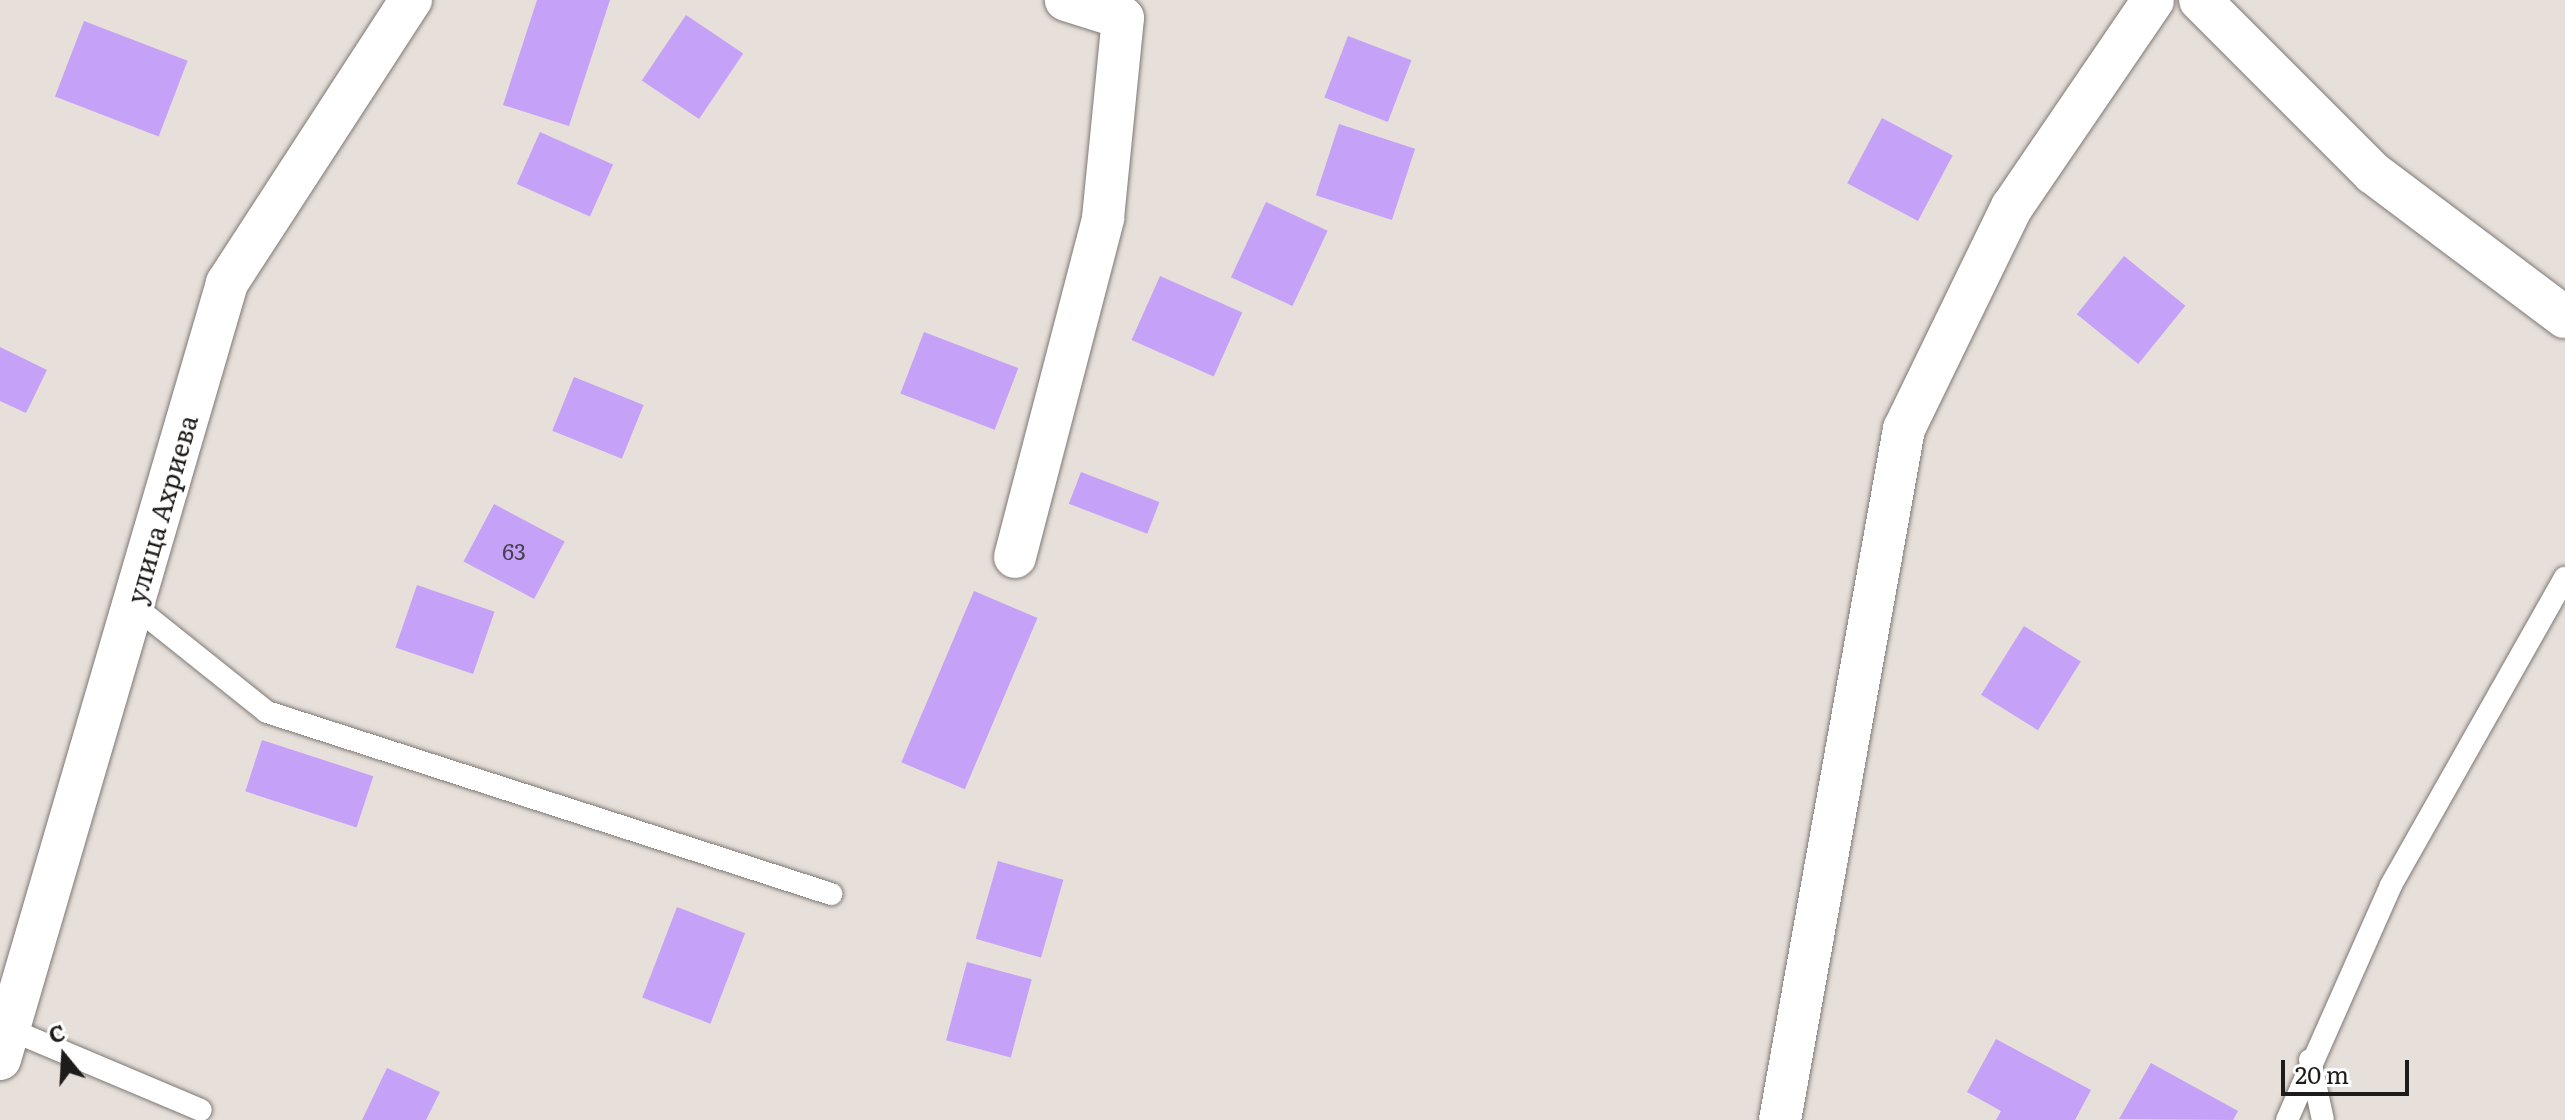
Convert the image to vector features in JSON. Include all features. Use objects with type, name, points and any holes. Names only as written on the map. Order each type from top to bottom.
[{"type":"street","name":"улица Ахриева","points":[[4,1044],[227,283],[411,0]]},
{"type":"street","points":[[1015,557],[1103,218],[1122,33],[1123,18],[1066,0]]},
{"type":"street","points":[[1780,1120],[1904,429],[2012,207],[2153,0]]},
{"type":"street","points":[[2200,0],[2373,173],[2565,317]]},
{"type":"lane","points":[[2287,1120],[2310,1059],[2444,784],[2565,578]]},
{"type":"lane","points":[[133,605],[267,712],[831,894]]},
{"type":"lane","points":[[4,1044],[201,1110]]},
{"type":"lane","points":[[2310,1059],[2323,1120]]},
{"type":"building","points":[[537,0],[610,0],[569,126],[503,105]]},
{"type":"building","points":[[686,15],[743,54],[699,119],[642,80]]},
{"type":"building","points":[[84,21],[188,61],[159,136],[55,97]]},
{"type":"building","points":[[1348,36],[1411,60],[1388,122],[1324,98]]},
{"type":"building","points":[[1882,118],[1953,156],[1918,221],[1847,183]]},
{"type":"building","points":[[1339,124],[1415,149],[1392,220],[1316,195]]},
{"type":"building","points":[[540,132],[613,165],[590,217],[517,184]]},
{"type":"building","points":[[1266,202],[1328,231],[1293,306],[1231,277]]},
{"type":"building","points":[[2124,256],[2185,306],[2138,364],[2077,314]]},
{"type":"building","points":[[1160,276],[1242,313],[1214,377],[1132,340]]},
{"type":"building","points":[[924,332],[1018,368],[995,430],[900,394]]},
{"type":"building","points":[[0,347],[47,370],[26,413],[0,401]]},
{"type":"building","points":[[574,377],[644,405],[622,459],[552,431]]},
{"type":"building","points":[[1081,472],[1159,502],[1147,534],[1069,504]]},
{"type":"building","points":[[494,504],[565,542],[534,599],[463,561]]},
{"type":"building","points":[[417,585],[495,612],[473,674],[396,647]]},
{"type":"building","points":[[974,591],[1038,618],[965,789],[901,762]]},
{"type":"building","points":[[2024,626],[2081,662],[2038,730],[1981,695]]},
{"type":"building","points":[[262,740],[373,776],[357,828],[245,791]]},
{"type":"building","points":[[998,861],[1063,880],[1041,958],[976,939]]},
{"type":"building","points":[[677,907],[745,933],[710,1024],[642,998]]},
{"type":"building","points":[[967,962],[1032,979],[1011,1058],[946,1040]]},
{"type":"building","points":[[1996,1039],[2091,1090],[2075,1120],[1996,1120],[2001,1111],[1967,1092]]},
{"type":"building","points":[[2151,1063],[2238,1111],[2233,1120],[2119,1119]]},
{"type":"building","points":[[387,1068],[440,1092],[426,1120],[362,1120]]}]
